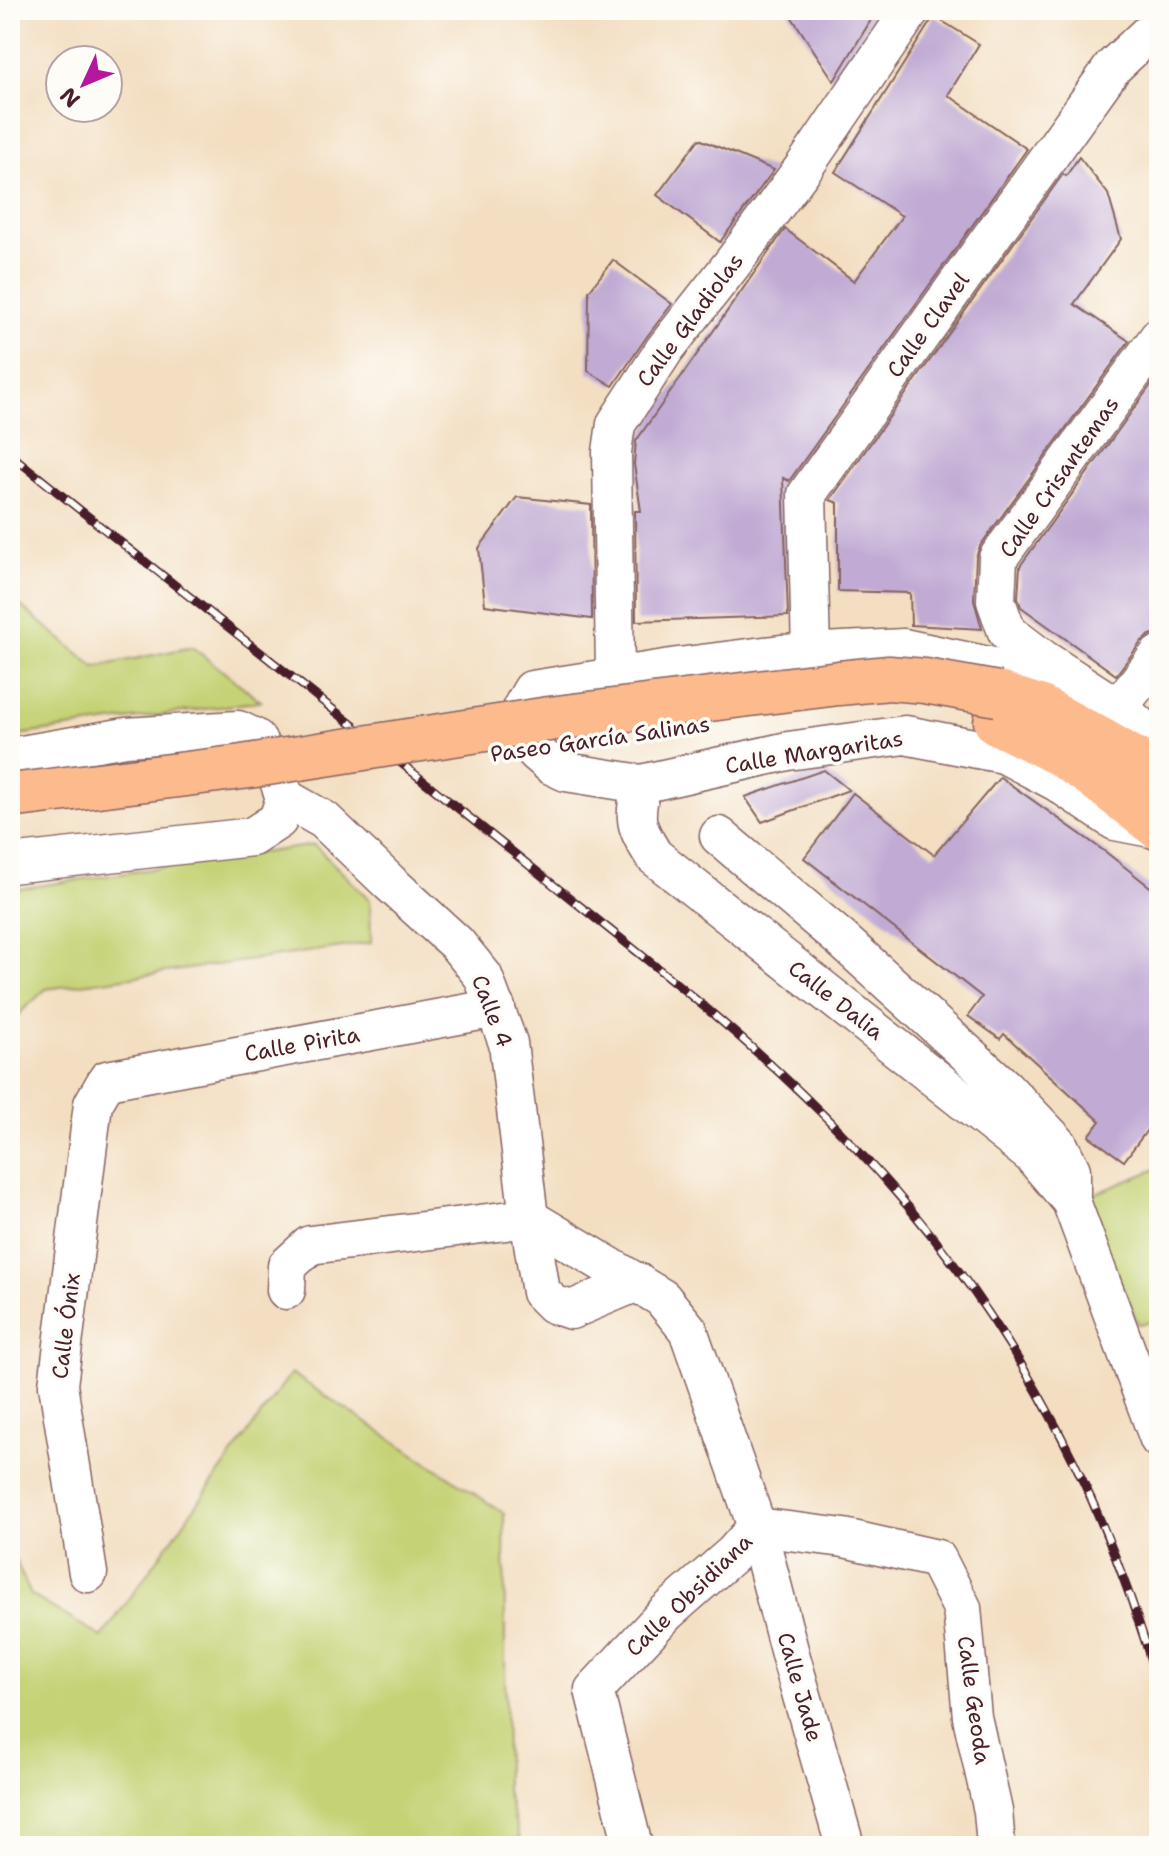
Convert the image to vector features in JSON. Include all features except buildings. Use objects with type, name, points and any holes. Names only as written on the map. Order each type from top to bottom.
[{"type":"main road","name":"Paseo García Salinas","points":[[10,796],[242,767],[549,719],[889,678],[925,681],[997,708],[1091,775],[1159,829]]},
{"type":"main road","name":"Paseo García Salinas","points":[[10,818],[249,789],[859,702],[950,709],[1039,707],[1153,761]]},
{"type":"street","name":"Calle Gladiolas","points":[[615,677],[612,452],[616,424],[665,349],[804,167],[911,10]]},
{"type":"street","name":"Calle Clavel","points":[[811,653],[807,494],[1113,67],[1148,33]]},
{"type":"street","name":"Calle Crisantemas","points":[[1153,761],[1118,708],[1007,632],[996,601],[998,558],[1159,337]]},
{"type":"street","points":[[641,784],[566,772],[551,765],[536,752],[521,709],[532,690],[781,654],[904,648],[1017,672],[1096,713],[1153,761]]},
{"type":"street","points":[[1118,708],[1159,655]]},
{"type":"street","points":[[10,757],[126,737],[238,730],[255,738],[274,767],[285,798],[278,820],[252,837],[10,864]]},
{"type":"street","name":"Calle Margaritas","points":[[641,784],[788,751],[905,735],[1004,754],[1057,782],[1115,821],[1159,829]]},
{"type":"street","name":"Calle Dalia","points":[[641,784],[635,813],[639,832],[654,856],[1032,1155],[1071,1201]]},
{"type":"street","name":"Calle 4","points":[[285,798],[324,820],[456,943],[483,976],[508,1043],[541,1292],[553,1304],[571,1310],[637,1282]]},
{"type":"street","points":[[719,836],[841,939],[1015,1099],[1058,1144],[1071,1170],[1071,1201],[1159,1439]]},
{"type":"street","name":"Calle Pirita","points":[[107,1080],[496,1008]]},
{"type":"street","name":"Calle Ónix","points":[[88,1573],[58,1385],[93,1104],[107,1080]]},
{"type":"street","points":[[286,1290],[287,1266],[310,1245],[529,1218]]},
{"type":"street","name":"Calle Jade","points":[[529,1218],[662,1298],[688,1330],[757,1527],[845,1846]]},
{"type":"street","name":"Calle Obsidiana","points":[[633,1846],[594,1690],[666,1613],[734,1553],[757,1527],[844,1538],[937,1559]]},
{"type":"street","name":"Calle Geoda","points":[[937,1559],[962,1608],[972,1717],[993,1811],[996,1846]]},
{"type":"green space","points":[[10,597],[95,667],[192,647],[261,701],[10,736]]},
{"type":"green space","points":[[314,845],[370,900],[371,943],[46,989],[10,1022],[10,890]]},
{"type":"green space","points":[[1159,1168],[1159,1321],[1138,1324],[1085,1198]]},
{"type":"green space","points":[[291,1373],[504,1513],[506,1791],[522,1846],[10,1846],[10,1549],[31,1595],[102,1637]]},
{"type":"railway","points":[[10,454],[649,961],[770,1064],[846,1138],[951,1261],[997,1326],[1038,1393],[1074,1462],[1106,1535],[1135,1610],[1159,1688]]}]
